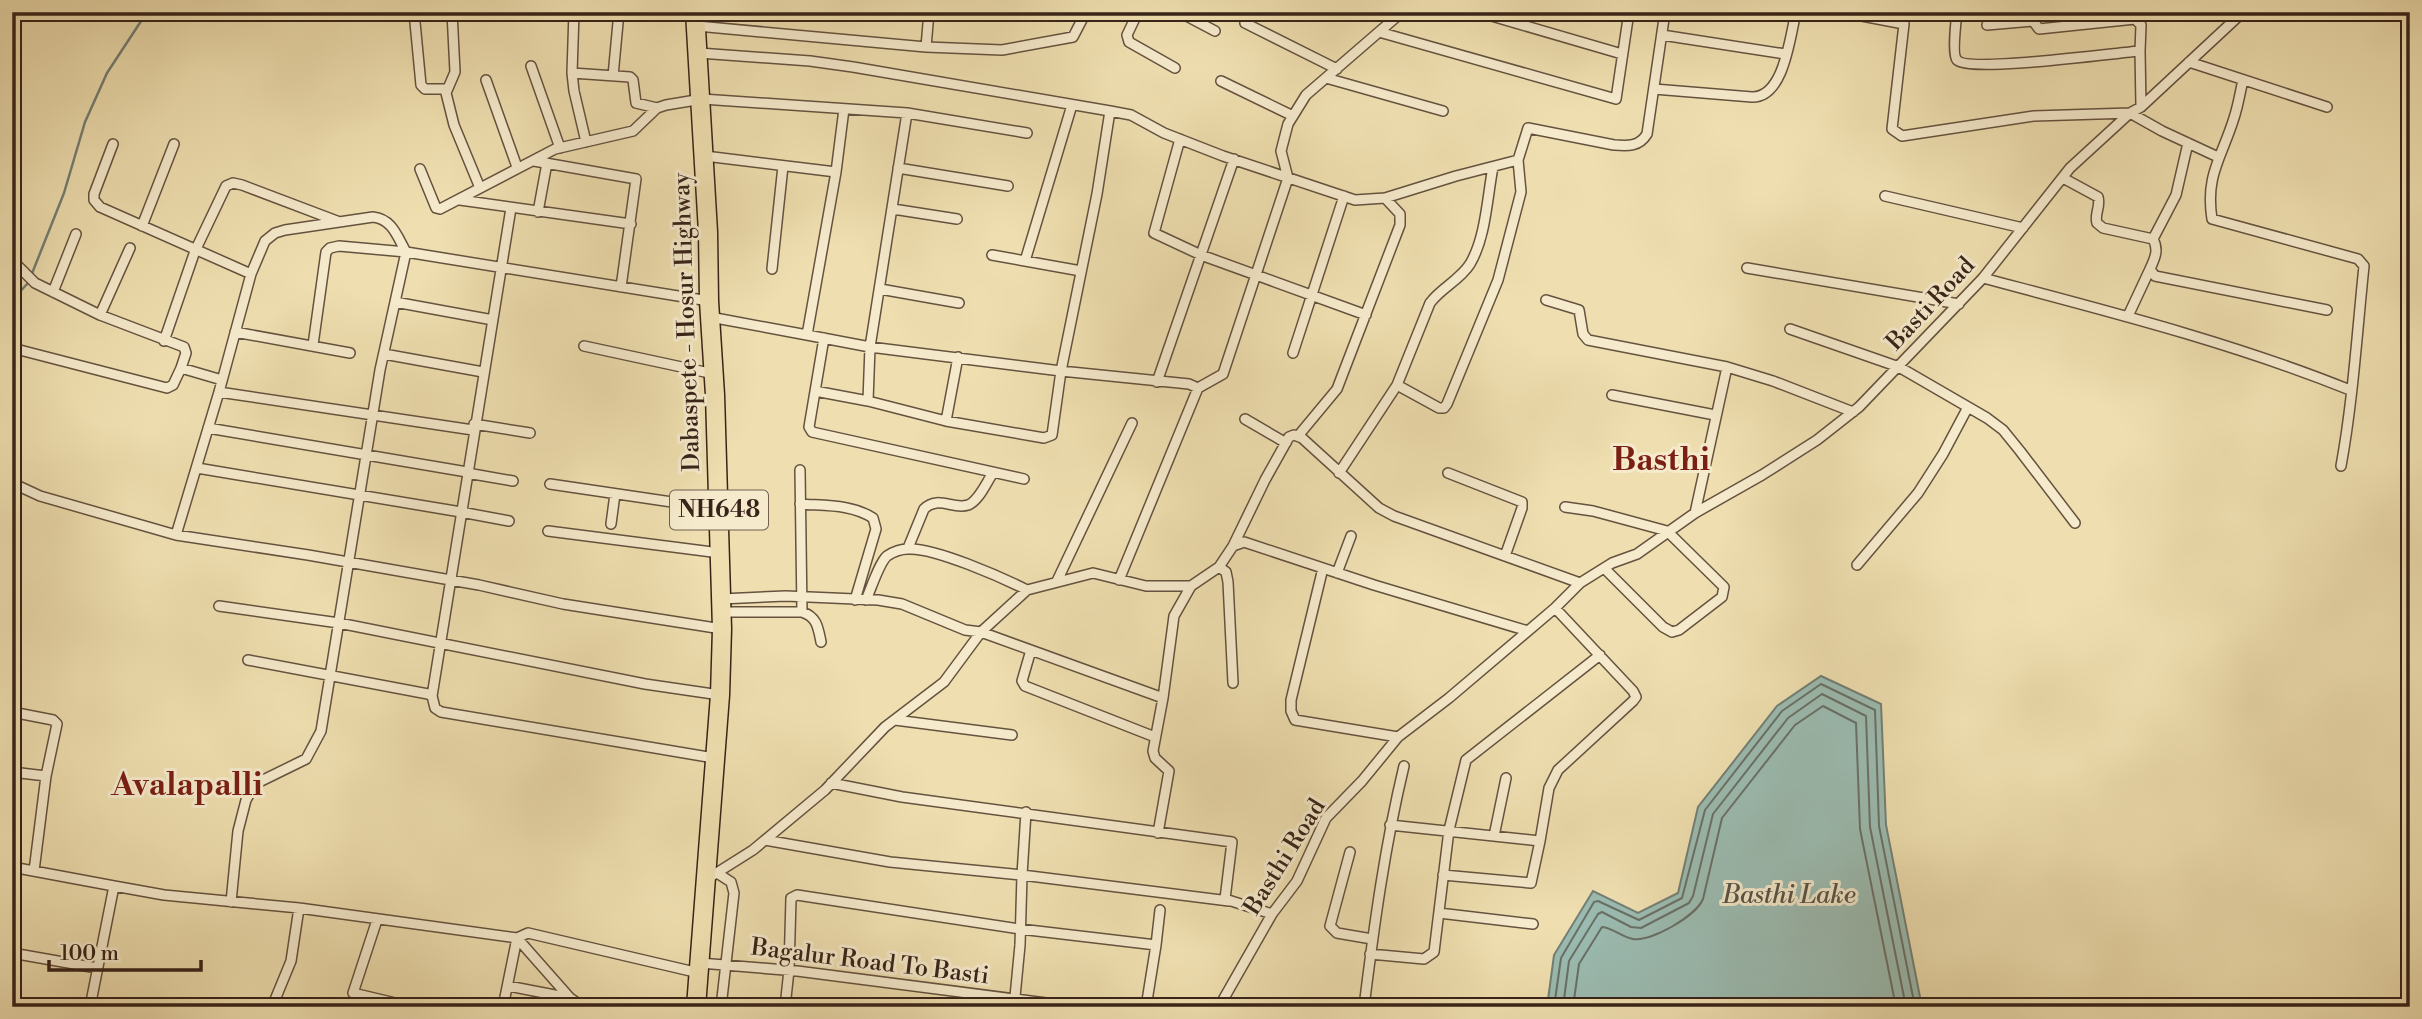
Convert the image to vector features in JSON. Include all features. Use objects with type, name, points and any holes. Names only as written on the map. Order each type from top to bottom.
[{"type":"highway","name":"Dabaspete - Hosur Highway","points":[[696,19],[705,156],[721,613],[720,695],[714,758],[711,876],[696,1007]]},
{"type":"street","points":[[414,12],[421,85],[425,89],[447,89]]},
{"type":"street","points":[[452,12],[455,72],[447,89],[454,125],[480,188]]},
{"type":"street","points":[[574,12],[572,73],[586,142]]},
{"type":"street","points":[[613,76],[620,12]]},
{"type":"street","points":[[926,47],[929,12]]},
{"type":"street","points":[[696,19],[926,47],[1002,50],[1073,37],[1086,12]]},
{"type":"street","points":[[1138,12],[1127,36],[1129,42],[1175,68]]},
{"type":"street","points":[[1179,12],[1215,31]]},
{"type":"street","points":[[1119,580],[1198,388],[1223,374],[1288,178],[1281,151],[1288,124],[1306,95],[1402,12]]},
{"type":"street","points":[[1478,12],[1622,54]]},
{"type":"street","points":[[1379,32],[1616,99],[1629,12]]},
{"type":"street","points":[[1397,385],[1439,408],[1444,408],[1447,404],[1498,279],[1521,192],[1518,160],[1528,128],[1628,146],[1638,144],[1647,134],[1665,12]]},
{"type":"street","points":[[1654,89],[1762,97],[1775,85],[1796,12]]},
{"type":"street","points":[[1841,12],[1904,24]]},
{"type":"street","points":[[1907,12],[1892,129],[1902,136],[2034,116],[2130,113],[2141,107],[2243,12]]},
{"type":"street","points":[[1957,12],[1954,56],[1964,64],[1993,66],[2140,51]]},
{"type":"street","points":[[1987,25],[2033,21],[2039,29],[2135,19],[2141,25],[2141,107]]},
{"type":"street","points":[[1245,23],[1337,69]]},
{"type":"street","points":[[1662,35],[1785,54]]},
{"type":"street","points":[[699,53],[853,67],[1110,111],[1131,116],[1164,133],[1234,159],[1355,200],[1385,198],[1518,160]]},
{"type":"street","points":[[2189,62],[2327,107]]},
{"type":"street","points":[[531,66],[560,148]]},
{"type":"street","points":[[572,73],[633,80],[636,103],[657,108],[702,99],[907,113],[1027,133]]},
{"type":"street","points":[[1326,78],[1443,111]]},
{"type":"street","points":[[486,80],[517,167]]},
{"type":"street","points":[[2243,80],[2234,119],[2212,174],[2209,200],[2212,219],[2358,259],[2363,263],[2349,420],[2341,466]]},
{"type":"street","points":[[1222,81],[1293,116]]},
{"type":"street","points":[[1025,261],[1072,105]]},
{"type":"street","points":[[420,169],[436,208],[444,209],[517,167],[560,148],[633,131],[657,108]]},
{"type":"street","points":[[807,335],[836,172],[844,109]]},
{"type":"street","points":[[815,391],[946,421],[1022,434],[1052,435],[1061,371],[1110,111]]},
{"type":"street","points":[[868,401],[866,395],[870,347],[907,113]]},
{"type":"street","points":[[2130,113],[2218,157]]},
{"type":"street","name":"Basti Road","points":[[1528,631],[1580,583],[1604,568],[1637,554],[1695,513],[1817,440],[1853,412],[1983,278],[2070,168],[2130,113]]},
{"type":"street","points":[[1180,139],[1154,233],[1201,256],[1366,315]]},
{"type":"street","points":[[2153,239],[2176,195],[2188,143]]},
{"type":"street","points":[[113,144],[94,194],[94,200],[100,207],[251,274]]},
{"type":"street","points":[[142,226],[174,144]]},
{"type":"street","points":[[705,156],[836,172]]},
{"type":"street","points":[[1157,382],[1234,159]]},
{"type":"street","points":[[533,160],[635,178],[637,181],[621,287]]},
{"type":"street","points":[[538,212],[547,163]]},
{"type":"street","points":[[772,269],[783,166]]},
{"type":"street","points":[[1339,473],[1397,385],[1430,303],[1436,294],[1449,286],[1469,266],[1478,246],[1493,167]]},
{"type":"street","points":[[898,168],[1008,186]]},
{"type":"street","points":[[2063,178],[2098,197],[2100,207],[2095,218],[2103,228],[2153,239]]},
{"type":"street","points":[[164,341],[195,251],[226,186],[233,183],[340,222]]},
{"type":"street","points":[[1293,353],[1344,196]]},
{"type":"street","points":[[1885,197],[2023,228]]},
{"type":"street","points":[[1158,833],[1169,771],[1153,755],[1174,616],[1191,586],[1219,567],[1233,547],[1289,437],[1298,436],[1337,389],[1401,219],[1401,214],[1385,198]]},
{"type":"street","points":[[460,200],[631,224]]},
{"type":"street","points":[[511,208],[432,696],[435,708],[441,712],[714,758]]},
{"type":"street","points":[[893,209],[957,219]]},
{"type":"street","points":[[176,535],[251,274],[265,241],[275,233],[383,218],[389,222],[406,252],[384,354],[321,731],[306,759],[256,784],[246,800],[238,831],[231,902]]},
{"type":"street","points":[[53,292],[76,234]]},
{"type":"street","points":[[2128,316],[2156,254],[2153,239]]},
{"type":"street","points":[[313,345],[326,253],[330,248],[339,246],[406,252],[621,287],[807,335],[870,347],[1189,384],[1198,388]]},
{"type":"street","points":[[100,315],[130,248]]},
{"type":"street","points":[[992,255],[1081,271]]},
{"type":"street","points":[[12,348],[167,388],[173,385],[186,349],[100,315],[53,292],[32,280],[14,262]]},
{"type":"street","points":[[1747,268],[1959,304]]},
{"type":"street","points":[[2150,269],[2155,276],[2327,310]]},
{"type":"street","points":[[1983,278],[2128,316],[2294,367],[2350,390]]},
{"type":"street","points":[[880,289],[959,303]]},
{"type":"street","points":[[1546,300],[1579,310],[1583,334],[1588,340],[1727,367],[1773,381],[1853,412]]},
{"type":"street","points":[[395,302],[493,320]]},
{"type":"street","points":[[1790,329],[1899,367],[2003,430],[2075,523]]},
{"type":"street","points":[[235,332],[350,353]]},
{"type":"street","points":[[824,338],[809,428],[817,434],[1024,479]]},
{"type":"street","points":[[584,346],[714,374]]},
{"type":"street","points":[[384,354],[484,372]]},
{"type":"street","points":[[946,421],[958,357]]},
{"type":"street","points":[[1695,513],[1727,367]]},
{"type":"street","points":[[181,368],[222,380]]},
{"type":"street","points":[[219,392],[373,416],[530,433]]},
{"type":"street","points":[[1612,395],[1715,415]]},
{"type":"street","points":[[1857,565],[1918,493],[1968,407]]},
{"type":"street","points":[[1245,419],[1286,443]]},
{"type":"street","points":[[1057,581],[1132,423]]},
{"type":"street","points":[[208,428],[513,481]]},
{"type":"street","points":[[1298,436],[1379,508],[1394,516],[1580,583]]},
{"type":"street","points":[[197,468],[361,494],[509,522]]},
{"type":"street","points":[[800,470],[802,612]]},
{"type":"street","points":[[1448,472],[1522,502],[1522,509],[1505,556]]},
{"type":"street","points":[[908,548],[928,505],[935,502],[968,505],[974,501],[993,473]]},
{"type":"street","points":[[12,483],[40,496],[176,535],[450,580],[563,604],[721,613],[802,612],[812,615],[817,623],[821,642]]},
{"type":"street","points":[[550,484],[719,509]]},
{"type":"street","points":[[611,524],[615,494]]},
{"type":"street","points":[[800,504],[845,506],[873,518],[876,529],[855,600]]},
{"type":"street","points":[[1565,508],[1593,511],[1667,531],[1724,587],[1722,597],[1679,630],[1672,632],[1663,627],[1604,568]]},
{"type":"street","points":[[548,531],[720,553]]},
{"type":"street","points":[[1337,573],[1351,536]]},
{"type":"street","points":[[1233,547],[1244,542],[1323,569],[1528,631]]},
{"type":"street","points":[[866,600],[884,558],[908,548],[923,550],[992,573],[1027,590]]},
{"type":"street","points":[[1219,567],[1226,572],[1228,582],[1233,683]]},
{"type":"street","points":[[1323,569],[1291,700],[1291,711],[1295,720],[1398,737]]},
{"type":"street","points":[[711,876],[765,840],[831,783],[895,720],[944,682],[981,632],[1027,590],[1093,573],[1146,586],[1191,586]]},
{"type":"street","points":[[721,613],[801,598],[902,604],[965,630],[981,632],[1163,698]]},
{"type":"street","points":[[219,606],[339,623],[633,682],[720,695]]},
{"type":"street","points":[[1443,875],[1531,883],[1549,788],[1558,769],[1636,697],[1555,608]]},
{"type":"street","name":"Basthi Road","points":[[1219,1007],[1272,914],[1297,881],[1326,818],[1362,781],[1398,737],[1426,717],[1528,631]]},
{"type":"street","points":[[1031,650],[1022,681],[1025,686],[1155,737]]},
{"type":"street","points":[[1370,954],[1424,959],[1434,952],[1449,830],[1466,760],[1600,655]]},
{"type":"street","points":[[248,660],[432,696]]},
{"type":"street","points":[[12,712],[55,721],[34,871]]},
{"type":"street","points":[[895,720],[1012,735]]},
{"type":"street","points":[[1364,1007],[1390,824],[1404,766]]},
{"type":"street","points":[[12,772],[46,776]]},
{"type":"street","points":[[1494,836],[1506,778]]},
{"type":"street","points":[[831,783],[902,797],[1232,842],[1225,899],[1230,901]]},
{"type":"street","points":[[1014,1002],[1026,812]]},
{"type":"street","points":[[1390,824],[1540,841]]},
{"type":"street","points":[[765,840],[890,862],[1022,875],[1230,901],[1272,914]]},
{"type":"street","points":[[1350,852],[1330,926],[1337,933],[1372,939]]},
{"type":"street","name":"Bagalur Road To Basti","points":[[12,867],[164,895],[299,908],[517,938],[528,933],[700,968],[727,965],[789,970],[1014,1002],[1076,1007]]},
{"type":"street","points":[[711,876],[731,882],[734,893],[721,1007]]},
{"type":"street","points":[[90,1007],[114,886]]},
{"type":"street","points":[[785,1007],[791,898],[797,895],[1020,929],[1156,945]]},
{"type":"street","points":[[272,1007],[291,961],[299,908]]},
{"type":"street","points":[[1146,1007],[1160,910]]},
{"type":"street","points":[[1438,913],[1533,924]]},
{"type":"street","points":[[377,920],[353,993],[412,1007]]},
{"type":"street","points":[[503,1007],[517,938]]},
{"type":"street","points":[[517,938],[570,998],[583,1007]]},
{"type":"street","points":[[12,953],[97,968]]},
{"type":"street","points":[[508,986],[570,998]]},
{"type":"water","name":"Basthi Lake","points":[[1821,676],[1881,704],[1886,825],[1922,1007],[1547,1007],[1554,955],[1593,891],[1638,913],[1678,893],[1698,807],[1777,706]]},
{"type":"waterway","points":[[31,276],[64,193],[85,122],[107,73],[147,12]]},
{"type":"waterway","points":[[12,300],[29,282]]},
{"type":"district","name":"Basthi","points":[[1661,460]]},
{"type":"district","name":"Avalapalli","points":[[187,785]]}]
